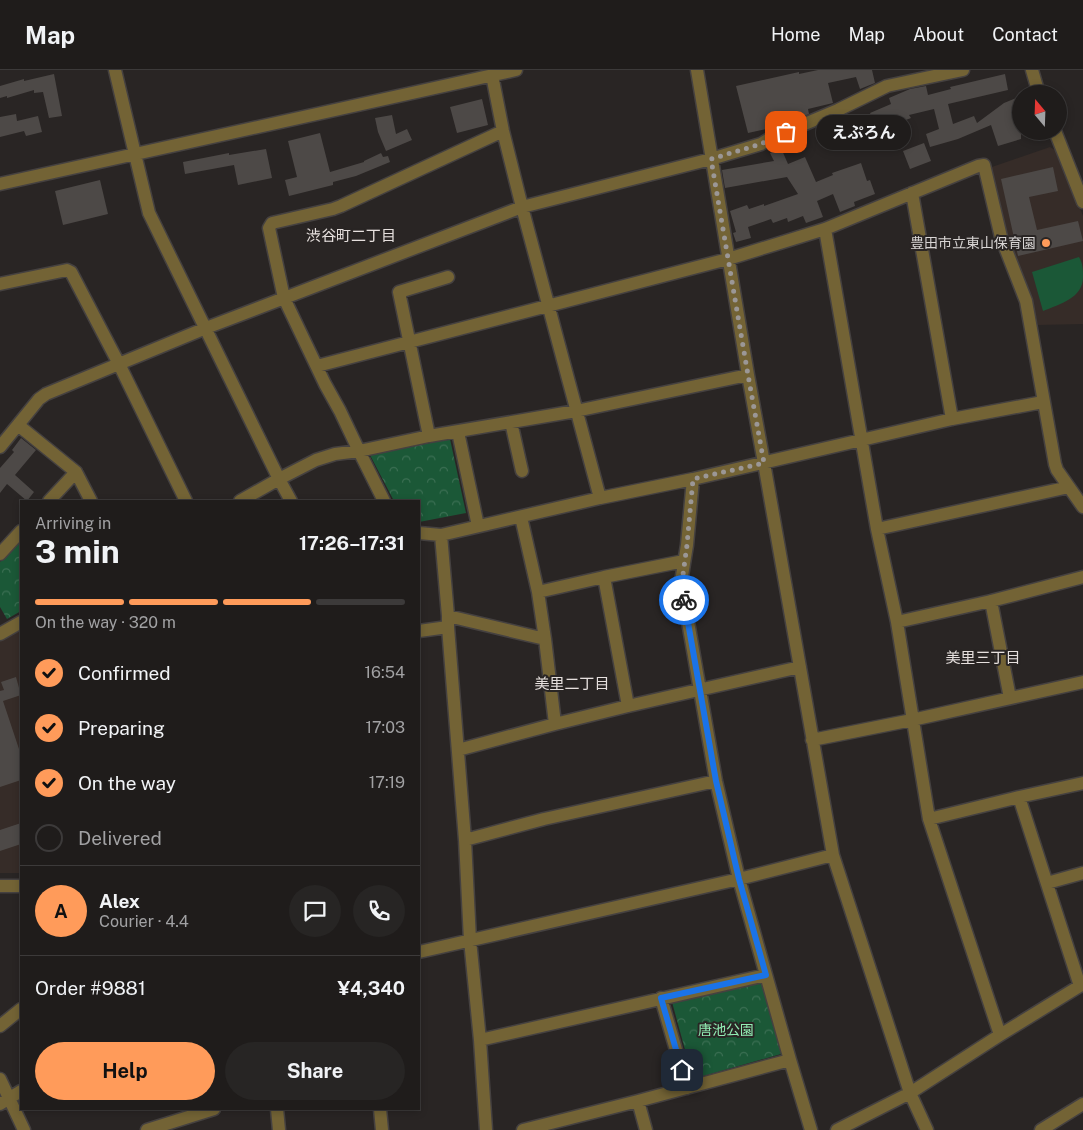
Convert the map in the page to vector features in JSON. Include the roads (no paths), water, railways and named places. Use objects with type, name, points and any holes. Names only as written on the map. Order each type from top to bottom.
[{"type":"street","points":[[115,70],[148,213],[290,500]]},
{"type":"street","points":[[0,184],[516,70]]},
{"type":"street","points":[[697,70],[748,375],[833,855],[910,1093],[927,1130]]},
{"type":"street","points":[[0,447],[39,399],[46,394],[206,328],[522,206],[711,159],[761,144],[887,86],[963,70]]},
{"type":"street","points":[[1032,70],[1036,85]]},
{"type":"street","points":[[492,75],[503,131],[522,206],[600,498]]},
{"type":"street","points":[[384,500],[284,298],[269,228],[272,223],[342,206],[503,131]]},
{"type":"street","points":[[1059,140],[1083,202]]},
{"type":"street","points":[[317,366],[728,259],[825,229],[984,165],[1001,237],[1026,301],[1054,464],[1083,507]]},
{"type":"street","points":[[912,194],[952,419]]},
{"type":"street","points":[[825,229],[877,529],[897,622],[929,819],[1000,1035]]},
{"type":"street","points":[[0,284],[67,270],[71,272],[119,364],[186,500]]},
{"type":"street","points":[[429,436],[399,292],[448,277]]},
{"type":"street","points":[[242,500],[316,460],[335,454],[576,410],[748,375]]},
{"type":"street","points":[[420,532],[441,535],[952,419],[1043,402]]},
{"type":"street","points":[[511,422],[522,471]]},
{"type":"street","points":[[18,425],[76,472],[90,500]]},
{"type":"street","points":[[458,432],[478,526]]},
{"type":"street","points":[[50,500],[76,472]]},
{"type":"street","points":[[693,479],[682,582],[716,781],[739,879],[811,1130]]},
{"type":"street","points":[[877,529],[1069,487]]},
{"type":"street","points":[[521,517],[538,592],[555,724]]},
{"type":"street","points":[[0,554],[20,532]]},
{"type":"street","points":[[441,535],[465,840],[470,940],[480,1040],[486,1130]]},
{"type":"street","points":[[538,592],[684,561]]},
{"type":"street","points":[[604,577],[628,706]]},
{"type":"street","points":[[897,622],[1083,577]]},
{"type":"street","points":[[992,600],[1010,698]]},
{"type":"street","points":[[420,631],[448,621],[545,639]]},
{"type":"street","points":[[0,632],[20,622]]},
{"type":"street","points":[[458,750],[628,706],[800,667]]},
{"type":"street","points":[[812,740],[1083,682]]},
{"type":"street","points":[[465,840],[544,819],[716,781]]},
{"type":"street","points":[[929,819],[1083,783]]},
{"type":"street","points":[[837,1130],[910,1093],[1081,985],[1019,797]]},
{"type":"street","points":[[420,952],[739,879],[833,855]]},
{"type":"street","points":[[1047,883],[1083,873]]},
{"type":"street","points":[[0,886],[20,886]]},
{"type":"street","points":[[480,1040],[766,975]]},
{"type":"street","points":[[661,998],[687,1088]]},
{"type":"street","points":[[0,1026],[20,1010]]},
{"type":"street","points":[[523,1130],[790,1060]]},
{"type":"street","points":[[0,1079],[4,1101],[24,1130]]},
{"type":"street","points":[[4,1101],[20,1092]]},
{"type":"street","points":[[638,1101],[646,1130]]},
{"type":"street","points":[[1041,1130],[1083,1104]]},
{"type":"street","points":[[147,1130],[211,1110]]},
{"type":"street","points":[[277,1110],[279,1130]]},
{"type":"street","points":[[380,1110],[382,1130]]},
{"type":"place","name":"えぷろん","points":[[786,132]]},
{"type":"place","name":"豊田市立東山保育園","points":[[1046,243]]},
{"type":"district","name":"渋谷町二丁目","points":[[351,236]]},
{"type":"district","name":"美里三丁目","points":[[983,658]]},
{"type":"district","name":"美里二丁目","points":[[572,684]]},
{"type":"park label","name":"唐池公園","points":[[726,1030]]}]
